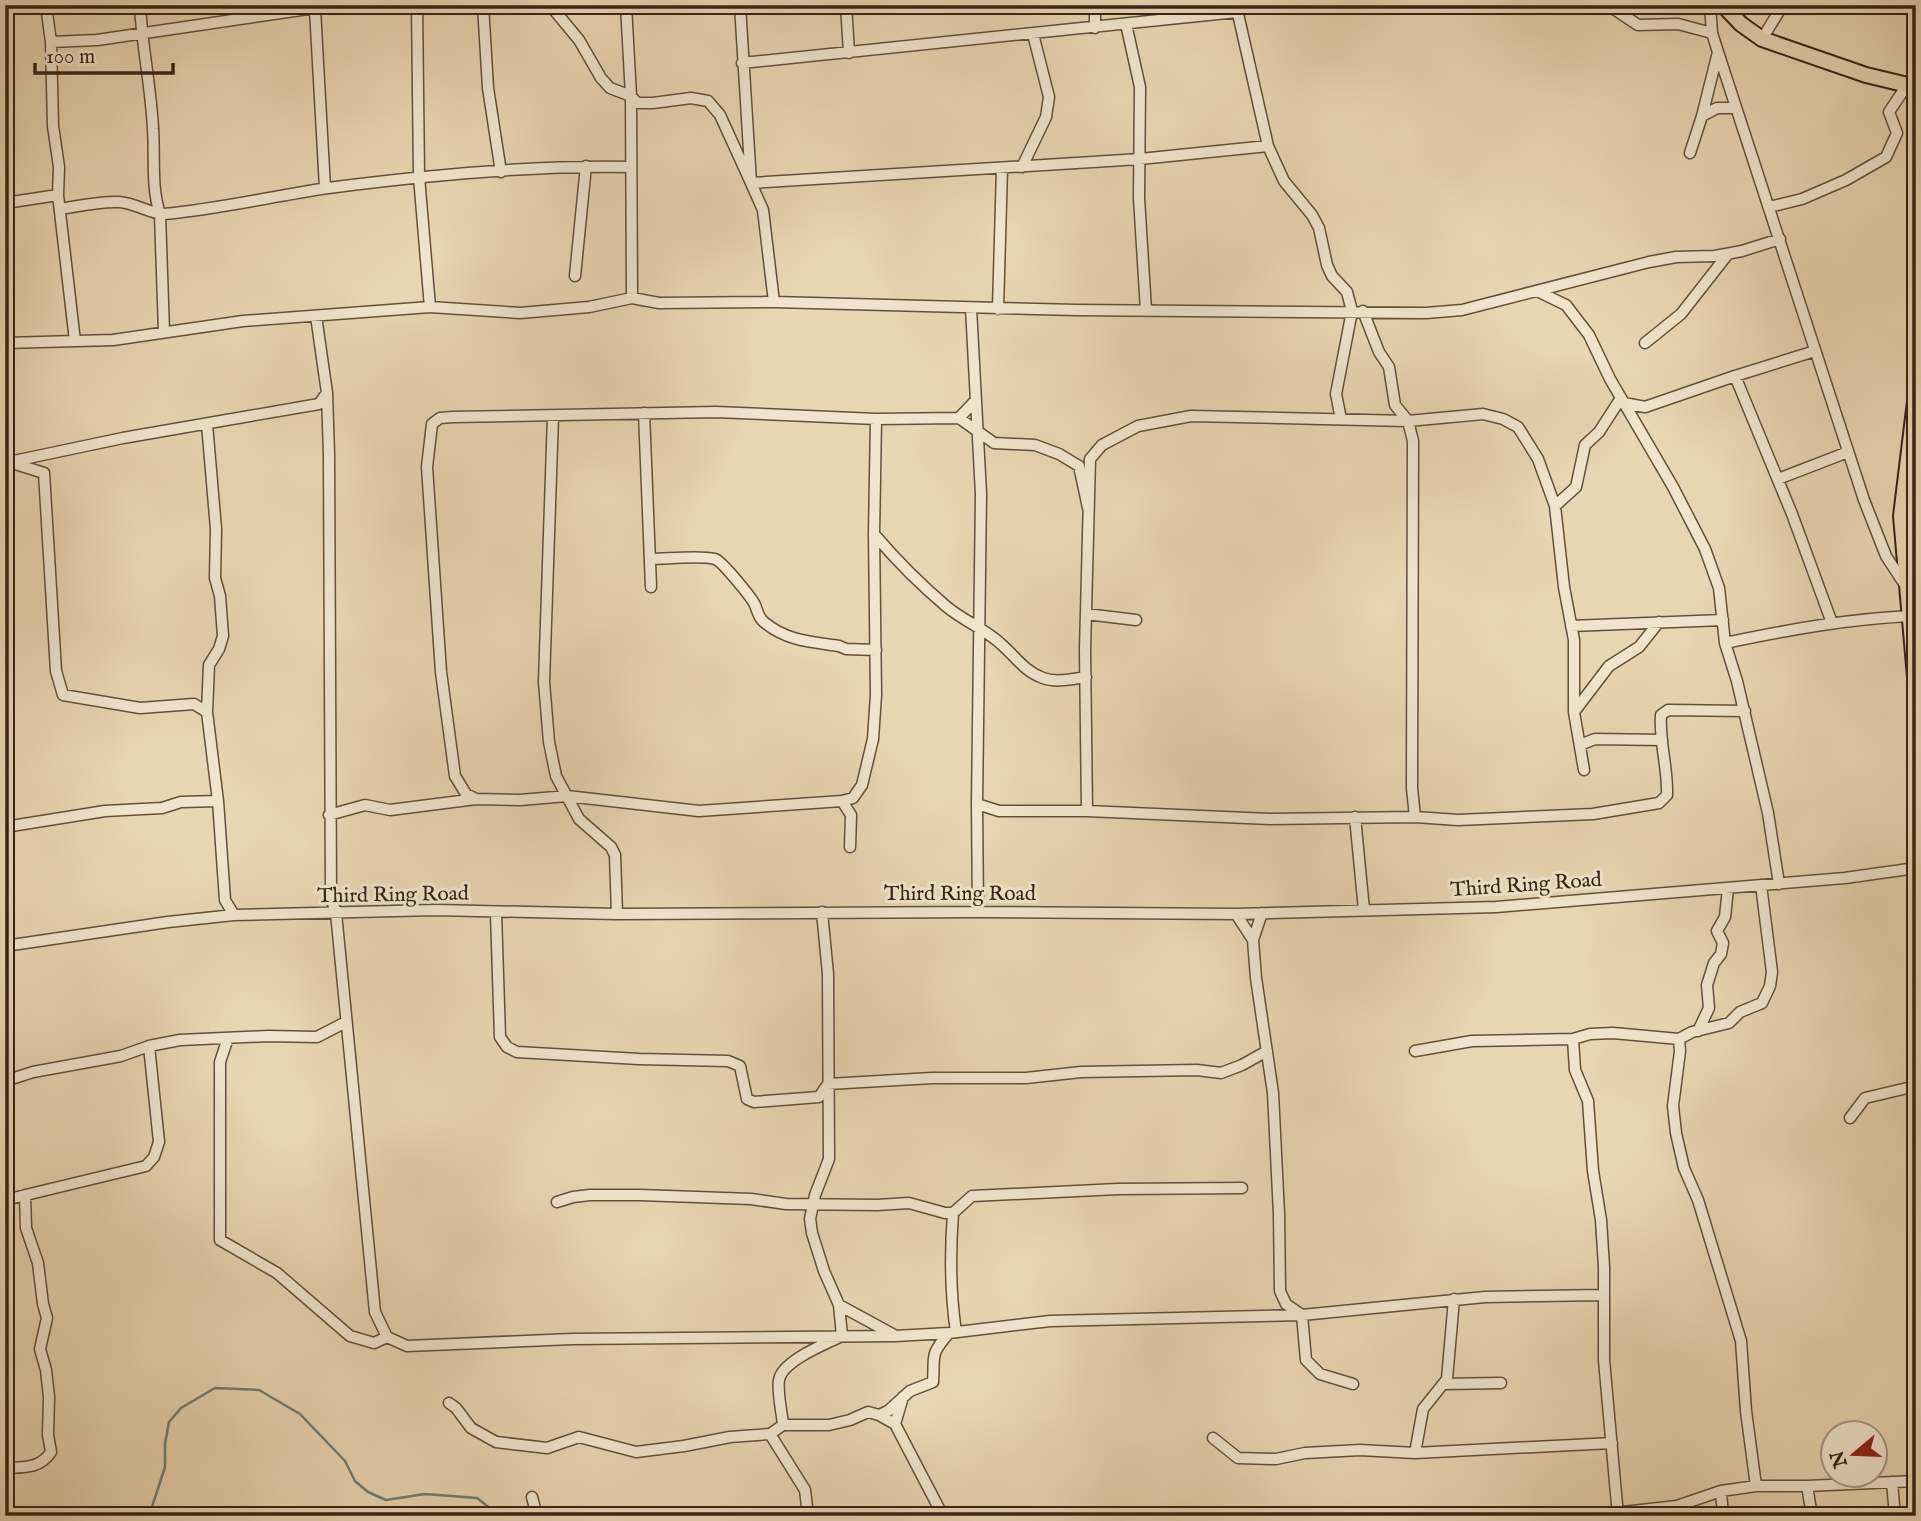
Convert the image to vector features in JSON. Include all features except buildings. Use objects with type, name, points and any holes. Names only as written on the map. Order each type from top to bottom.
[{"type":"highway","points":[[1723,5],[1741,24],[1762,39],[1866,75],[1911,86]]},
{"type":"highway","points":[[1916,393],[1901,516],[1910,591],[1916,689]]},
{"type":"street","points":[[46,5],[51,42],[53,126],[59,167],[58,195],[75,341]]},
{"type":"street","points":[[141,5],[153,128],[155,200],[160,214],[164,332]]},
{"type":"street","points":[[51,42],[97,40],[335,5]]},
{"type":"street","points":[[417,5],[419,177],[430,307]]},
{"type":"street","points":[[483,5],[488,88],[501,172]]},
{"type":"street","points":[[550,5],[579,40],[601,78],[610,88],[631,96],[637,103],[691,98],[708,101],[720,115],[763,210],[774,302]]},
{"type":"street","points":[[626,5],[631,96],[632,298]]},
{"type":"street","points":[[740,5],[751,183]]},
{"type":"street","points":[[846,5],[849,53]]},
{"type":"street","points":[[1095,5],[1095,28]]},
{"type":"street","points":[[1608,5],[1637,25],[1678,24],[1712,33]]},
{"type":"street","points":[[1710,5],[1712,33],[1864,500],[1886,556],[1910,591]]},
{"type":"street","points":[[1762,39],[1783,5]]},
{"type":"street","points":[[315,9],[325,188]]},
{"type":"street","points":[[742,63],[1095,28],[1237,9],[1268,146],[1284,181],[1312,215],[1319,228],[1327,265],[1332,276],[1347,292],[1352,310],[1336,394],[1341,419]]},
{"type":"street","points":[[1126,24],[1140,88],[1139,198],[1146,310]]},
{"type":"street","points":[[1021,167],[1046,117],[1049,97],[1033,34]]},
{"type":"street","points":[[1690,153],[1718,52]]},
{"type":"street","points":[[1769,207],[1802,200],[1846,180],[1886,157],[1897,133],[1889,111],[1911,86]]},
{"type":"street","points":[[1702,116],[1717,108],[1736,108]]},
{"type":"street","points":[[751,183],[1140,159],[1268,146]]},
{"type":"street","points":[[575,276],[586,166]]},
{"type":"street","points":[[60,209],[117,202],[138,204],[160,214],[325,188],[419,177],[586,166],[631,167]]},
{"type":"street","points":[[998,309],[1002,168]]},
{"type":"street","points":[[5,203],[58,195]]},
{"type":"street","points":[[5,343],[113,340],[243,321],[430,307],[520,313],[589,307],[632,298],[659,303],[774,302],[998,309],[1352,310],[1426,313],[1462,310],[1676,257],[1728,254],[1780,239]]},
{"type":"street","points":[[1645,343],[1681,314],[1728,254]]},
{"type":"street","points":[[1566,284],[1566,305]]},
{"type":"street","points":[[1537,291],[1566,305],[1598,350],[1610,379],[1705,549],[1719,588],[1726,643],[1745,711],[1768,813],[1779,884]]},
{"type":"street","points":[[971,308],[981,494],[978,912]]},
{"type":"street","points":[[1363,311],[1379,352],[1389,368],[1395,405],[1408,421],[1413,441],[1412,788],[1415,817]]},
{"type":"street","points":[[316,316],[327,393],[331,897],[336,914],[375,1312],[387,1337],[407,1346],[572,1339],[895,1336],[952,1333],[1049,1321],[1302,1315],[1454,1299],[1603,1295]]},
{"type":"street","points":[[1634,421],[1645,407],[1815,351]]},
{"type":"street","points":[[1735,376],[1778,479],[1832,623]]},
{"type":"street","points":[[7,462],[319,404],[327,393]]},
{"type":"street","points":[[959,418],[976,400]]},
{"type":"street","points":[[1623,401],[1645,407]]},
{"type":"street","points":[[1555,506],[1576,487],[1585,445],[1600,432],[1623,401]]},
{"type":"street","points":[[476,799],[466,794],[455,776],[444,704],[427,467],[432,424],[440,418],[716,412],[876,419],[959,418],[994,443],[1035,445],[1059,454],[1079,466],[1088,508]]},
{"type":"street","points":[[644,413],[651,587]]},
{"type":"street","points":[[1087,811],[1086,614],[1090,459],[1102,444],[1138,426],[1191,416],[1408,421],[1483,414],[1503,419],[1518,427],[1538,459],[1555,506],[1564,587],[1574,640],[1574,712],[1584,770]]},
{"type":"street","points":[[553,416],[544,682],[549,742],[556,776],[579,819],[611,847],[615,855],[617,914]]},
{"type":"street","points":[[330,815],[365,805],[390,810],[476,799],[520,800],[567,796],[699,811],[853,798],[862,785],[868,766],[875,706],[876,419]]},
{"type":"street","points":[[207,424],[216,529],[215,578],[220,596],[223,636],[209,665],[207,712],[218,801],[225,900],[234,915]]},
{"type":"street","points":[[1778,479],[1848,452]]},
{"type":"street","points":[[7,462],[44,473],[56,671],[64,695],[140,708],[194,704],[207,712]]},
{"type":"street","points":[[874,534],[895,559],[947,607],[1002,644],[1021,666],[1032,674],[1047,680],[1086,677]]},
{"type":"street","points":[[650,559],[715,559],[726,566],[755,604],[762,621],[783,634],[795,640],[846,649],[876,650]]},
{"type":"street","points":[[874,566],[895,559]]},
{"type":"street","points":[[1086,614],[1136,620]]},
{"type":"street","points":[[1726,643],[1788,629],[1910,616]]},
{"type":"street","points":[[1571,626],[1723,620]]},
{"type":"street","points":[[1574,712],[1609,666],[1639,647],[1658,622]]},
{"type":"street","points":[[977,804],[999,811],[1087,811],[1270,820],[1355,817],[1516,819],[1593,814],[1659,803],[1667,795],[1668,774],[1661,715],[1668,710],[1745,711]]},
{"type":"street","points":[[1580,745],[1595,739],[1662,740]]},
{"type":"street","points":[[5,827],[105,811],[162,808],[181,802],[218,801]]},
{"type":"street","points":[[842,801],[851,815],[850,847]]},
{"type":"street","points":[[978,823],[999,811]]},
{"type":"street","points":[[1355,817],[1364,910]]},
{"type":"street","name":"Third Ring Road","points":[[5,946],[234,915],[435,910],[617,914],[1236,914],[1496,907],[1779,884],[1916,869]]},
{"type":"street","points":[[1415,1051],[1472,1041],[1573,1039],[1590,1034],[1613,1033],[1679,1039],[1729,1023],[1740,1012],[1762,1003],[1770,986],[1772,972],[1761,885]]},
{"type":"street","points":[[1698,1031],[1709,1008],[1707,985],[1713,963],[1721,954],[1723,943],[1717,931],[1725,917],[1728,888]]},
{"type":"street","points":[[822,912],[828,974],[829,1159],[815,1195],[810,1219],[812,1233],[839,1305],[842,1336]]},
{"type":"street","points":[[496,913],[500,1037],[507,1047],[517,1052],[639,1059],[728,1060],[740,1066],[747,1099],[754,1102],[819,1097],[828,1084]]},
{"type":"street","points":[[1262,913],[1253,940],[1272,1093],[1279,1214],[1280,1291],[1286,1304],[1302,1315],[1307,1360],[1321,1374],[1353,1384]]},
{"type":"street","points":[[1236,914],[1253,940]]},
{"type":"street","points":[[5,1081],[33,1072],[121,1056],[149,1046],[180,1040],[317,1037],[346,1023]]},
{"type":"street","points":[[228,1038],[220,1062],[220,1240],[277,1273],[351,1336],[374,1343],[387,1337]]},
{"type":"street","points":[[1573,1039],[1575,1070],[1588,1101],[1593,1171],[1601,1220],[1604,1360],[1618,1514]]},
{"type":"street","points":[[1679,1039],[1673,1106],[1676,1133],[1684,1168],[1698,1200],[1741,1340],[1746,1411],[1756,1486]]},
{"type":"street","points":[[5,1200],[146,1166],[154,1157],[159,1142],[149,1046]]},
{"type":"street","points":[[828,1084],[932,1078],[1026,1078],[1081,1072],[1197,1070],[1221,1073],[1267,1051]]},
{"type":"street","points":[[1850,1118],[1865,1098],[1916,1086]]},
{"type":"street","points":[[558,1202],[573,1196],[590,1195],[751,1199],[814,1205],[909,1203],[953,1213],[972,1196],[1118,1189],[1242,1188]]},
{"type":"street","points":[[5,1468],[36,1466],[45,1461],[51,1452],[48,1435],[49,1397],[40,1349],[47,1318],[38,1263],[26,1228],[25,1195]]},
{"type":"street","points":[[883,1413],[910,1391],[933,1382],[934,1353],[952,1333],[953,1213]]},
{"type":"street","points":[[1415,1453],[1423,1409],[1447,1379],[1454,1299]]},
{"type":"street","points":[[839,1305],[895,1336]]},
{"type":"street","points":[[783,1426],[778,1381],[783,1370],[795,1360],[842,1336]]},
{"type":"street","points":[[1443,1384],[1501,1382]]},
{"type":"street","points":[[895,1424],[903,1397]]},
{"type":"street","points":[[449,1404],[456,1408],[471,1428],[496,1442],[547,1448],[579,1437],[636,1452],[730,1437],[770,1434],[783,1426],[829,1425],[868,1412],[883,1413],[895,1424],[943,1516]]},
{"type":"street","points":[[770,1434],[805,1490],[808,1516]]},
{"type":"street","points":[[1213,1438],[1238,1458],[1276,1459],[1305,1453],[1360,1450],[1415,1453],[1612,1443]]},
{"type":"street","points":[[1587,1516],[1677,1506],[1721,1491],[1756,1486],[1916,1481]]},
{"type":"street","points":[[1892,1482],[1895,1516]]},
{"type":"street","points":[[1807,1486],[1812,1516]]},
{"type":"street","points":[[1721,1491],[1723,1516]]},
{"type":"street","points":[[532,1497],[537,1516]]},
{"type":"waterway","points":[[149,1516],[165,1467],[169,1422],[181,1408],[215,1388],[259,1390],[300,1414],[345,1461],[355,1481],[368,1492],[386,1500],[425,1494],[477,1498],[500,1516]]}]
